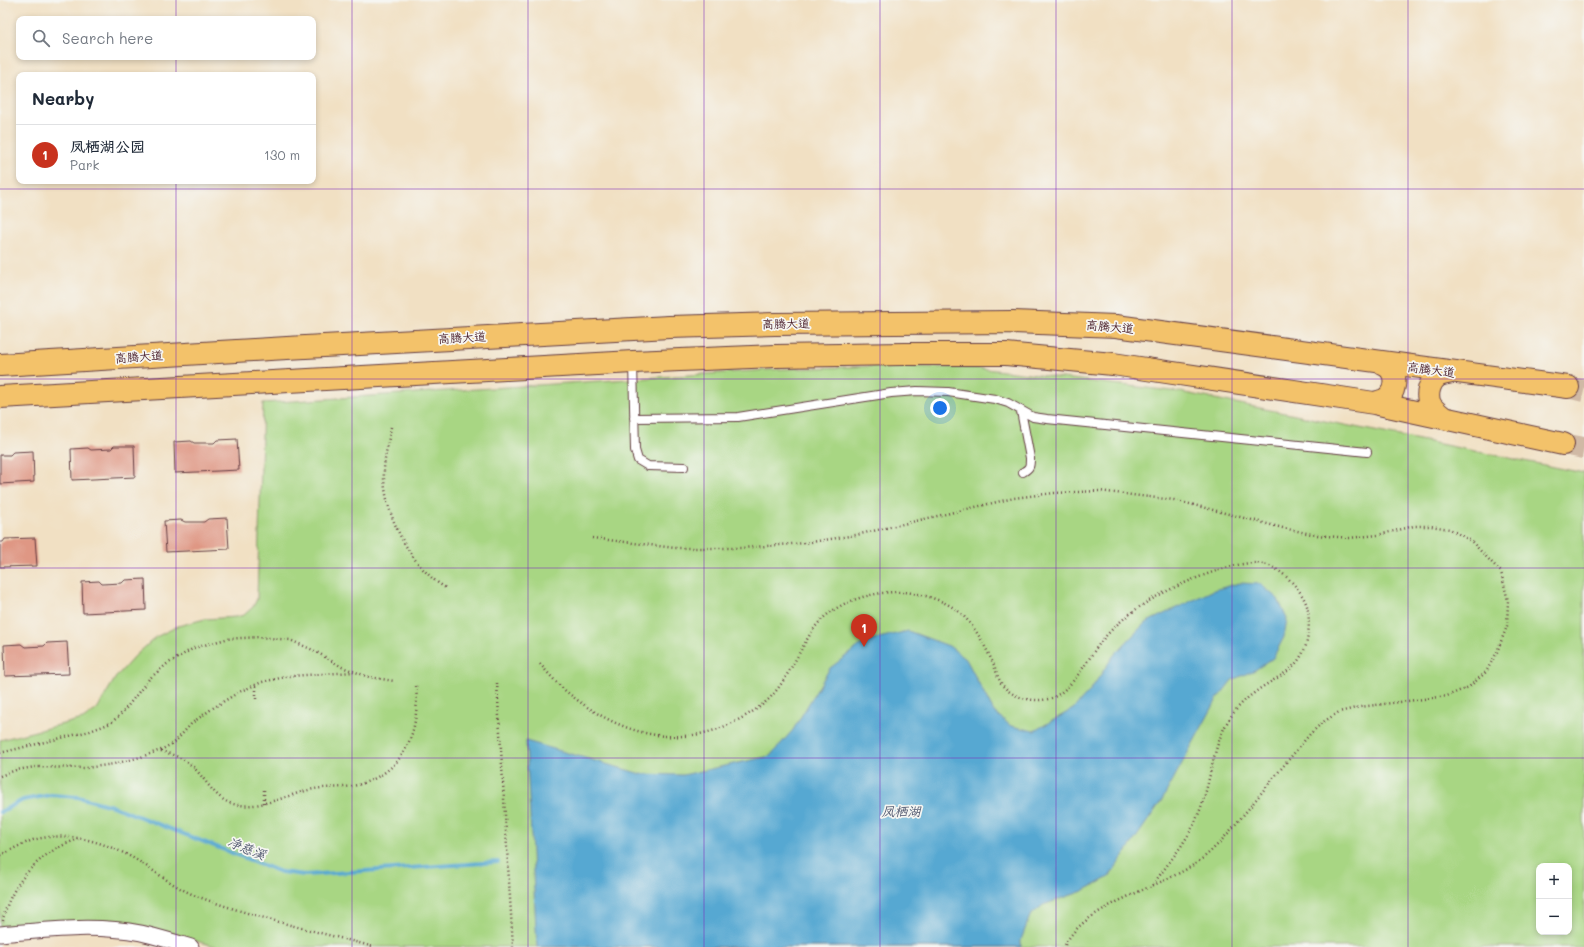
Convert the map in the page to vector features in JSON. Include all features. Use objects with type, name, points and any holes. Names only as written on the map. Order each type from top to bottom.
[{"type":"main road","name":"高腾大道","points":[[0,365],[669,327],[775,324],[1013,322],[1116,326],[1384,364],[1568,387]]},
{"type":"main road","points":[[0,397],[633,362],[783,356],[1006,354],[1113,364],[1374,403],[1563,444]]},
{"type":"main road","points":[[1374,403],[1386,399],[1392,393],[1394,376],[1391,369],[1384,364]]},
{"type":"main road","points":[[1444,418],[1434,410],[1430,404],[1429,389],[1432,381],[1439,375],[1451,372]]},
{"type":"street","points":[[1,931],[110,929],[141,933],[191,947]]},
{"type":"lane","points":[[633,362],[635,450],[638,460],[648,466],[684,467]]},
{"type":"lane","points":[[634,418],[738,417],[891,393],[917,391],[948,392],[995,398],[1008,403],[1021,411],[1047,419],[1367,452]]},
{"type":"lane","points":[[1021,411],[1030,458],[1030,466],[1023,472]]},
{"type":"path","points":[[391,427],[384,478],[386,495],[391,514],[405,545],[420,566],[431,577],[446,588]]},
{"type":"path","points":[[592,538],[675,548],[741,548],[805,543],[856,535],[1014,498],[1054,493],[1099,491],[1174,500],[1316,535],[1349,538],[1378,535],[1414,526],[1431,526],[1450,529],[1471,541],[1487,556],[1501,572],[1508,601],[1507,626],[1498,652],[1486,672],[1469,687],[1447,696],[1360,707],[1338,712],[1323,722],[1310,734],[1236,824],[1213,849],[1191,867],[1097,913],[1081,924],[1068,939],[1064,947]]},
{"type":"path","points":[[540,664],[566,691],[606,718],[635,731],[663,737],[686,736],[710,732],[731,724],[768,700],[783,682],[813,629],[824,617],[841,606],[862,597],[882,593],[906,592],[934,599],[956,610],[972,626],[984,644],[1002,684],[1012,694],[1042,700],[1055,696],[1066,688],[1080,672],[1092,652],[1107,634],[1147,601],[1172,588],[1218,570],[1250,563],[1268,565],[1286,575],[1307,606],[1309,626],[1306,644],[1299,660],[1288,671],[1256,691],[1242,704],[1229,720],[1218,742],[1199,813],[1190,831],[1151,887]]},
{"type":"path","points":[[0,753],[90,731],[110,723],[124,712],[149,679],[167,664],[194,648],[226,639],[259,637],[290,640],[313,650],[342,667],[369,677],[394,681]]},
{"type":"path","points":[[0,776],[16,770],[34,767],[86,768],[114,764],[161,750],[175,742],[192,723],[213,708],[239,692],[262,682],[290,676],[355,672]]},
{"type":"path","points":[[497,683],[513,947]]},
{"type":"path","points":[[256,685],[256,699]]},
{"type":"path","points":[[161,750],[191,764],[220,798],[232,804],[248,806],[311,790],[343,788],[358,785],[373,779],[386,771],[398,761],[406,749],[414,728],[417,714],[416,686]]},
{"type":"path","points":[[264,787],[264,803]]},
{"type":"path","points":[[0,855],[33,840],[53,836],[79,838],[122,851],[177,887],[197,897],[225,907],[374,947]]},
{"type":"path","points":[[1,931],[5,911],[18,886],[28,872],[48,853],[79,838]]},
{"type":"green space","points":[[877,366],[978,368],[1180,392],[1584,473],[1584,947],[218,947],[141,926],[0,928],[0,740],[83,719],[97,709],[116,677],[134,657],[156,637],[178,626],[205,619],[244,615],[253,607],[257,599],[263,403],[782,369]]},
{"type":"water","name":"凤栖湖","points":[[1240,583],[1260,584],[1278,599],[1287,619],[1284,637],[1273,658],[1255,670],[1232,680],[1216,701],[1162,800],[1109,877],[1083,891],[1043,905],[1030,916],[1021,940],[1021,947],[537,947],[526,741],[641,774],[683,775],[770,756],[793,730],[830,668],[866,641],[908,631],[949,646],[966,659],[994,712],[1011,726],[1034,731],[1073,709],[1089,692],[1114,655],[1145,623],[1214,590]]},
{"type":"building","points":[[237,439],[239,470],[175,473],[174,442],[191,441],[194,443],[214,443],[217,440]]},
{"type":"building","points":[[114,446],[134,446],[135,477],[72,480],[71,449],[111,449]]},
{"type":"building","points":[[33,451],[34,482],[0,484],[0,455],[10,455],[13,452]]},
{"type":"building","points":[[227,518],[229,549],[166,552],[164,521],[181,520],[185,522],[204,522],[208,519]]},
{"type":"building","points":[[35,538],[37,566],[0,567],[0,542],[3,542],[5,539]]},
{"type":"building","points":[[145,579],[146,610],[83,613],[82,582],[99,581],[102,584],[122,583],[125,580]]},
{"type":"building","points":[[67,642],[69,674],[5,676],[4,645],[21,644],[25,647],[44,646],[47,643]]},
{"type":"waterway","name":"净慈溪","points":[[0,812],[23,800],[51,795],[78,797],[112,806],[281,872],[305,875],[498,862]]},
{"type":"tunnel","points":[[1568,387],[1584,391]]},
{"type":"tunnel","points":[[1563,444],[1584,448]]},
{"type":"place","name":"凤栖湖公园","points":[[864,647]]}]
